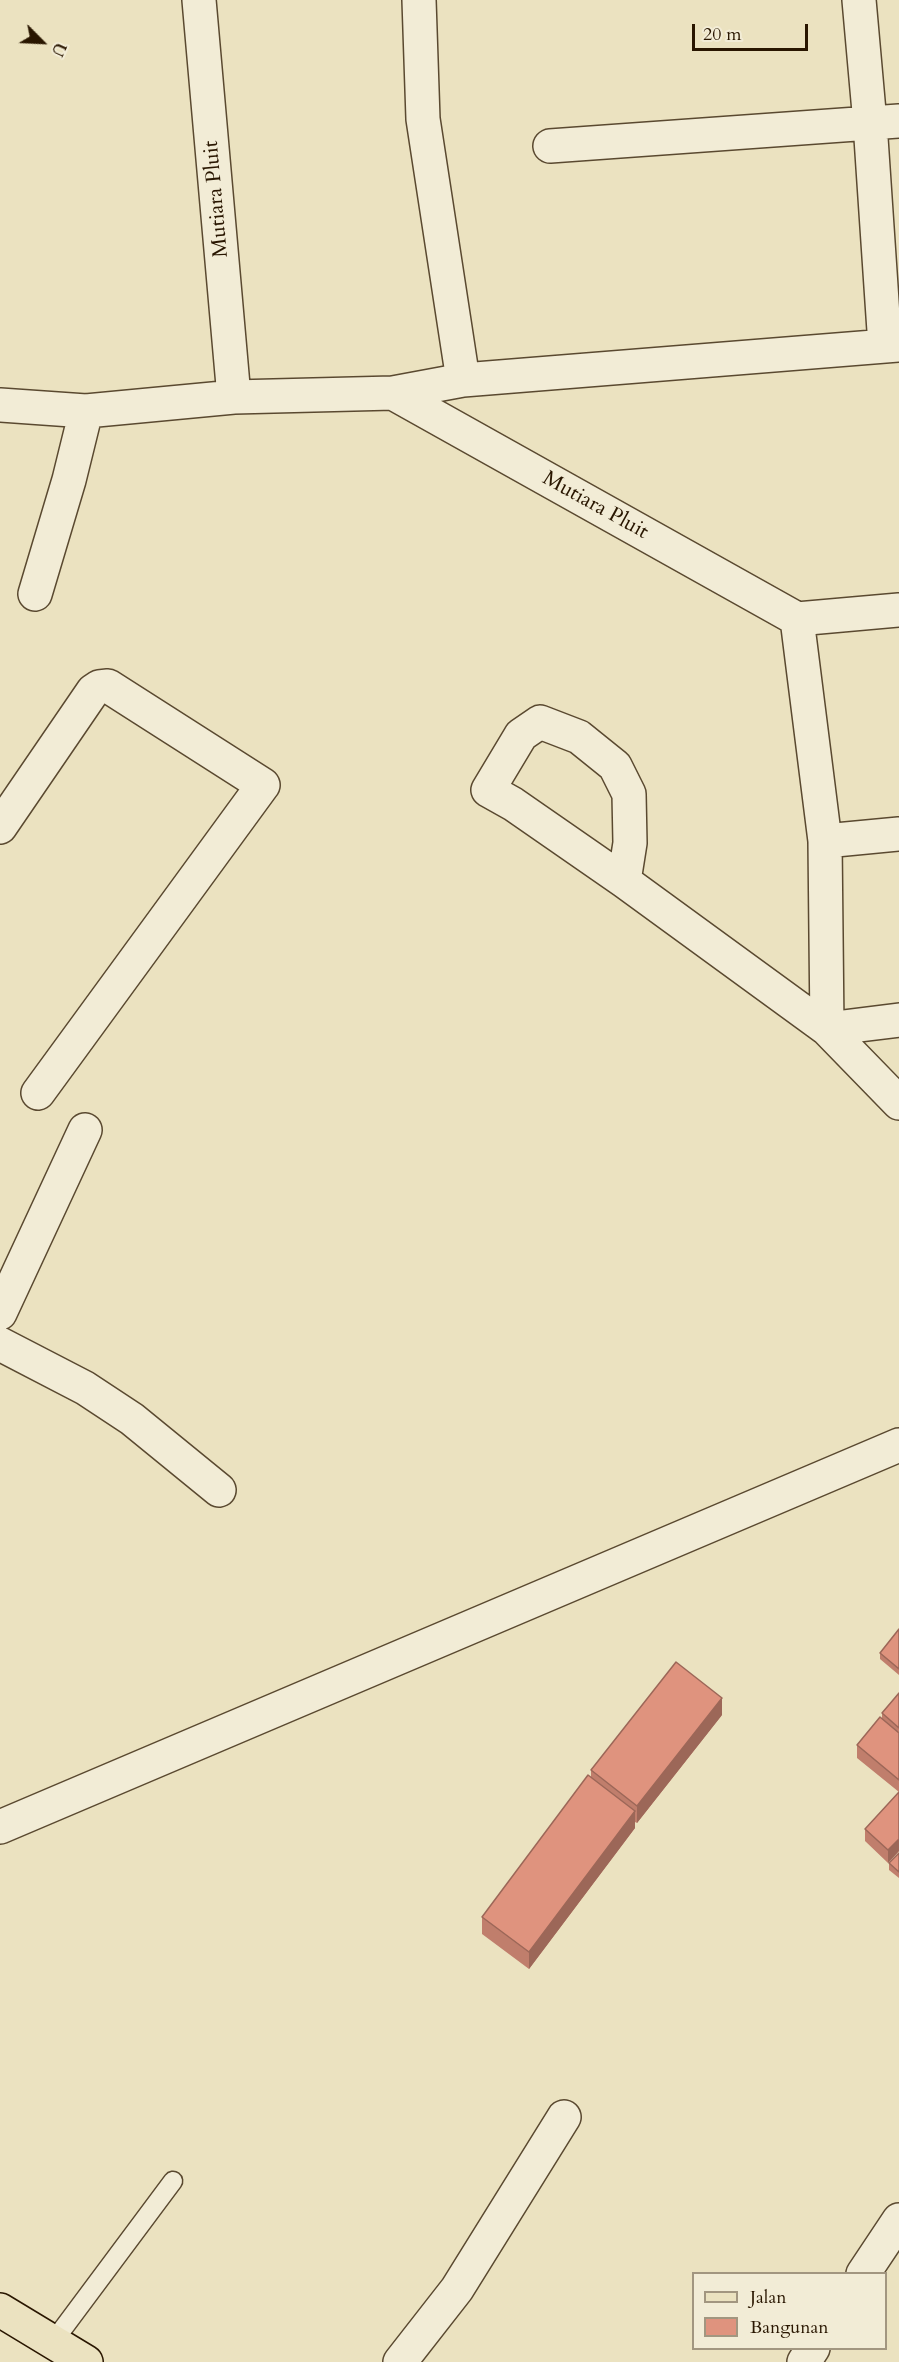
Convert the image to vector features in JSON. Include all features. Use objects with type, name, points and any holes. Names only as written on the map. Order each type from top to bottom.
[{"type":"main road","points":[[0,2310],[86,2362]]},
{"type":"street","name":"Mutiara Pluit","points":[[199,0],[234,397]]},
{"type":"street","points":[[419,0],[423,119],[463,380]]},
{"type":"street","points":[[0,405],[86,411],[234,397],[393,393],[463,380],[892,345],[885,122],[859,0]]},
{"type":"street","points":[[550,146],[885,122]]},
{"type":"street","name":"Mutiara Pluit","points":[[393,393],[797,620]]},
{"type":"street","points":[[35,594],[69,480],[86,411]]},
{"type":"street","points":[[827,1029],[825,841],[797,620],[899,610]]},
{"type":"street","points":[[0,827],[93,691],[99,687],[108,686],[264,784],[38,1093]]},
{"type":"street","points":[[624,881],[630,843],[629,794],[615,765],[579,737],[540,722],[520,735],[488,790],[513,804],[624,881],[827,1029],[899,1103]]},
{"type":"street","points":[[825,841],[899,834]]},
{"type":"street","points":[[827,1029],[899,1020]]},
{"type":"street","points":[[0,1313],[85,1130]]},
{"type":"street","points":[[0,1344],[85,1388],[132,1419],[219,1491]]},
{"type":"street","points":[[0,1827],[899,1445]]},
{"type":"street","points":[[400,2362],[457,2289],[564,2117]]},
{"type":"street","points":[[864,2272],[899,2220]]},
{"type":"lane","points":[[53,2342],[172,2181]]},
{"type":"building","points":[[899,1629],[899,1669],[880,1653]]},
{"type":"building","points":[[676,1662],[722,1698],[637,1806],[591,1770]]},
{"type":"building","points":[[899,1693],[899,1728],[882,1713]]},
{"type":"building","points":[[880,1717],[899,1733],[899,1780],[857,1745]]},
{"type":"building","points":[[588,1775],[635,1811],[529,1952],[482,1917]]},
{"type":"building","points":[[899,1792],[899,1839],[888,1850],[865,1829]]},
{"type":"building","points":[[899,1853],[899,1872],[889,1863]]}]
